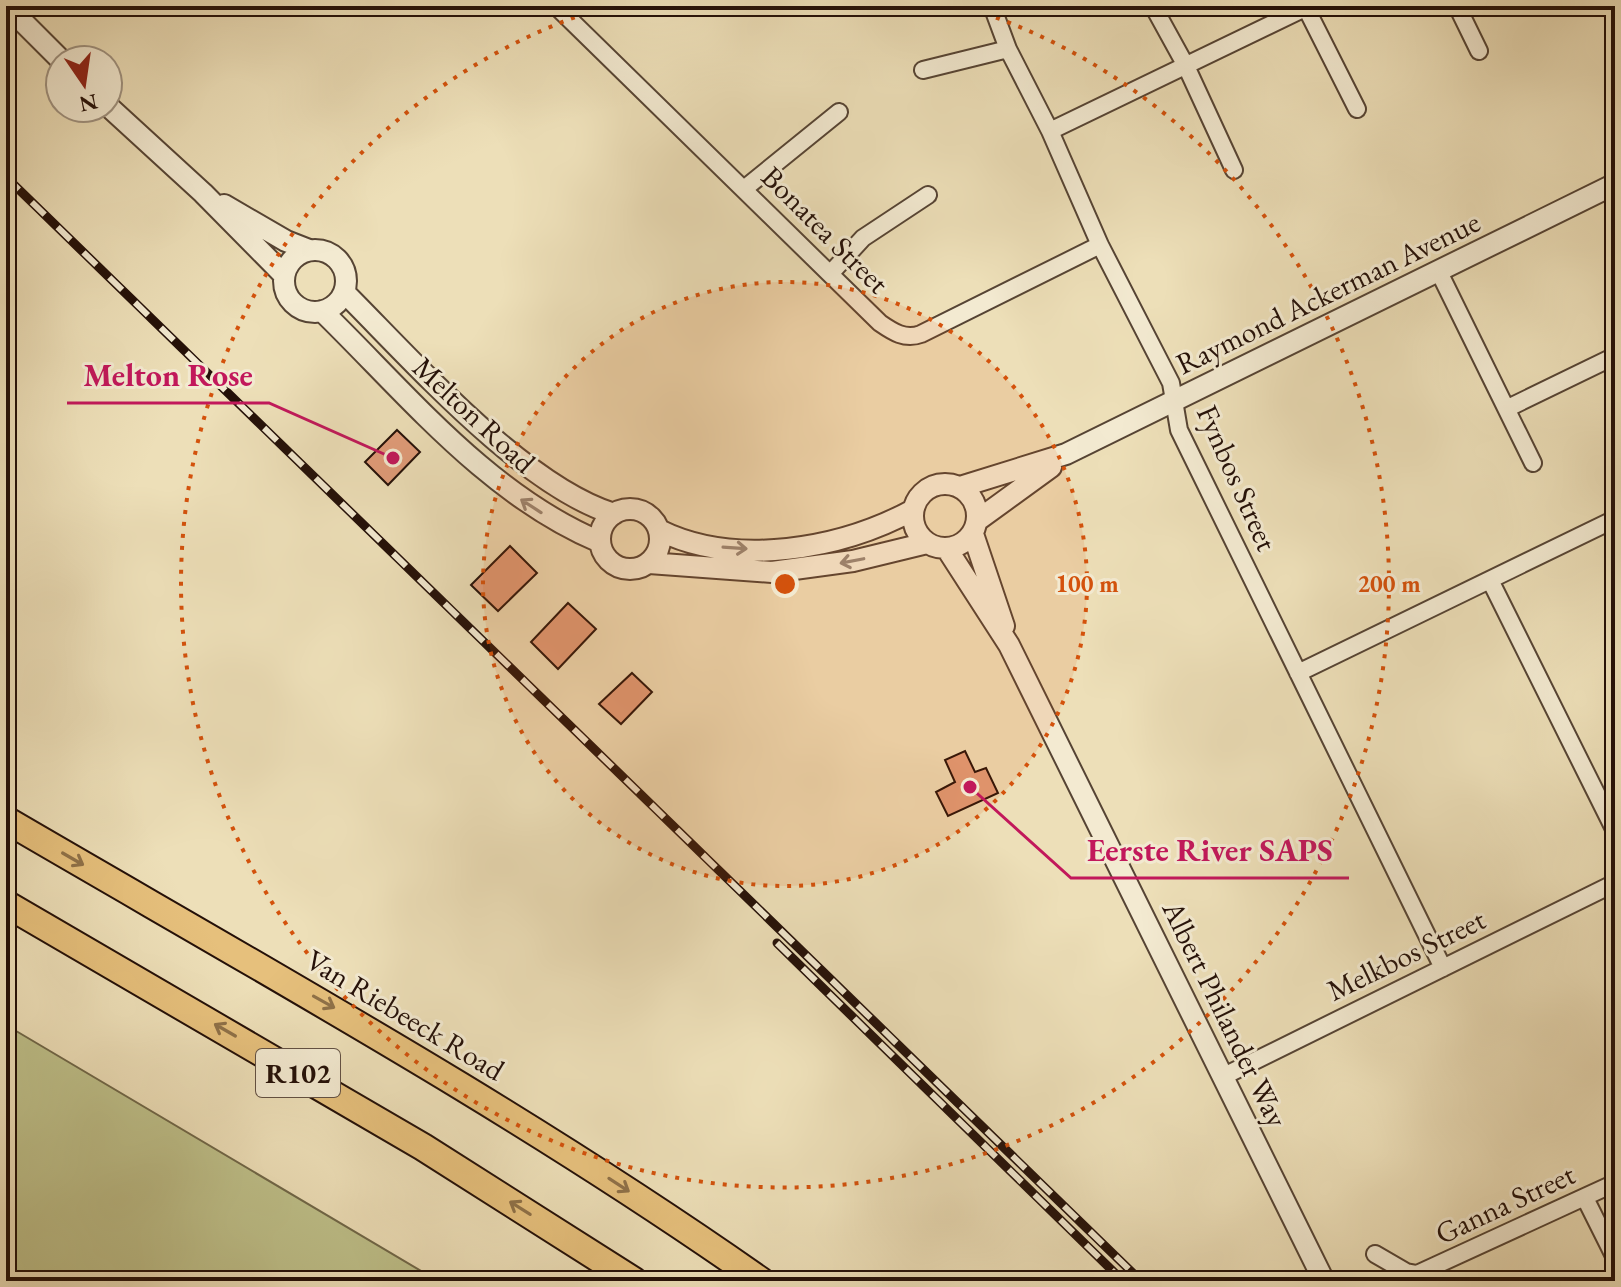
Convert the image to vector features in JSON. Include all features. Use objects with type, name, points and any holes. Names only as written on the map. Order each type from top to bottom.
[{"type":"main road","name":"Van Riebeeck Road","points":[[6,820],[350,1017],[554,1142],[761,1281]]},
{"type":"main road","name":"R102","points":[[6,904],[423,1147],[634,1281]]},
{"type":"street","points":[[7,6],[45,44]]},
{"type":"street","name":"Bonatea Street","points":[[556,6],[880,323],[895,333],[915,336],[1100,245]]},
{"type":"street","name":"Fynbos Street","points":[[992,6],[1008,49],[1050,131],[1100,245],[1169,378],[1179,430],[1443,968]]},
{"type":"street","points":[[1153,6],[1186,66],[1234,170]]},
{"type":"street","points":[[1050,131],[1306,6],[1357,109]]},
{"type":"street","points":[[1457,6],[1479,51]]},
{"type":"street","points":[[923,70],[1008,49]]},
{"type":"street","points":[[744,189],[839,112]]},
{"type":"street","points":[[124,121],[203,193],[283,274]]},
{"type":"street","name":"Raymond Ackerman Avenue","points":[[960,487],[1066,454],[1615,184]]},
{"type":"street","points":[[203,193],[286,241],[309,250],[329,252],[339,261],[345,273],[344,292],[335,304],[322,311],[308,311],[292,302],[285,291],[283,274],[292,258],[309,250]]},
{"type":"street","points":[[830,274],[863,238],[928,195]]},
{"type":"street","points":[[1439,272],[1533,463]]},
{"type":"street","name":"Melton Road","points":[[344,292],[448,395],[522,460],[569,497],[614,514]]},
{"type":"street","name":"Melton Road","points":[[322,311],[504,488],[566,528],[600,542]]},
{"type":"street","points":[[1508,408],[1615,356]]},
{"type":"street","name":"Raymond Ackerman Avenue","points":[[975,527],[1066,454]]},
{"type":"street","points":[[649,563],[772,572],[937,546],[957,547],[975,527],[974,501],[960,487],[934,486],[918,498],[913,510],[915,529],[937,546]]},
{"type":"street","points":[[659,530],[659,549],[641,568],[622,569],[607,559],[600,542],[606,521],[614,514],[641,511],[659,530],[688,542],[721,547],[793,548],[882,526],[913,510]]},
{"type":"street","points":[[1298,673],[1615,519]]},
{"type":"street","name":"Albert Philander Way","points":[[975,527],[1009,645]]},
{"type":"street","name":"Albert Philander Way","points":[[937,546],[1009,645],[1324,1281]]},
{"type":"street","points":[[1490,580],[1615,831]]},
{"type":"street","name":"Melkbos Street","points":[[1222,1077],[1615,883]]},
{"type":"street","name":"Ganna Street","points":[[1375,1254],[1406,1272],[1417,1274],[1615,1183]]},
{"type":"street","points":[[1585,1198],[1615,1258]]},
{"type":"green space","points":[[6,1025],[438,1281],[6,1281]]},
{"type":"building","points":[[397,430],[420,452],[388,485],[365,462]]},
{"type":"building","points":[[510,546],[537,573],[498,611],[471,585]]},
{"type":"building","points":[[568,603],[596,629],[558,669],[531,642]]},
{"type":"building","points":[[632,673],[652,692],[621,724],[599,704]]},
{"type":"building","points":[[965,751],[975,772],[986,768],[998,793],[948,816],[936,792],[955,782],[945,760]]},
{"type":"railway","points":[[6,177],[1141,1281]]},
{"type":"railway","points":[[777,943],[1123,1281]]},
{"type":"place","name":"Melton Rose","points":[[393,458]]},
{"type":"place","name":"Eerste River SAPS","points":[[970,787]]}]
